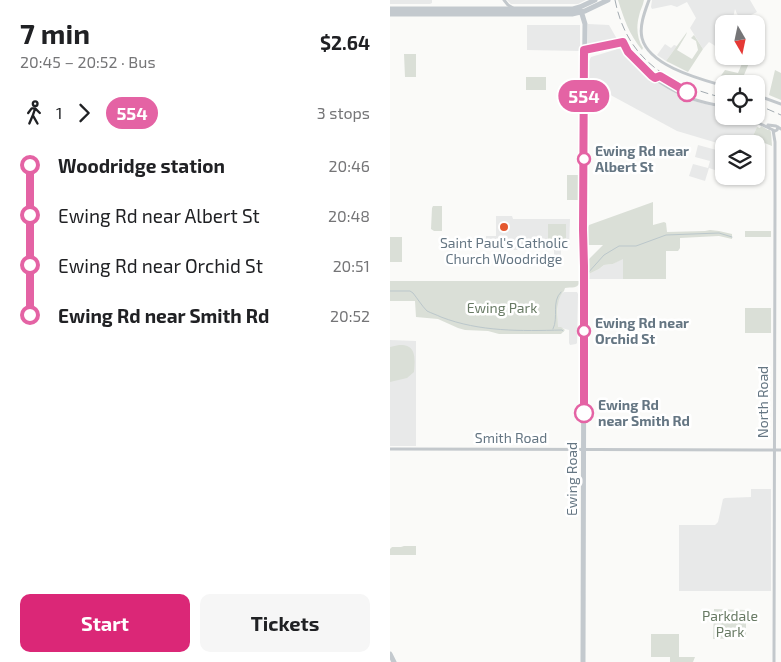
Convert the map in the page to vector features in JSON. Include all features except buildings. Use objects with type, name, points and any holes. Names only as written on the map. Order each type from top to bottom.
[{"type":"main road","points":[[390,14],[502,12],[516,8],[580,11],[594,0]]},
{"type":"main road","points":[[569,14],[594,7],[608,0]]},
{"type":"main road","points":[[584,24],[587,15],[594,7]]},
{"type":"main road","points":[[390,9],[569,14],[578,17],[584,24]]},
{"type":"main road","name":"Ewing Road","points":[[580,11],[584,24],[585,225],[583,662]]},
{"type":"main road","points":[[390,654],[394,662]]},
{"type":"street","points":[[504,0],[508,5],[516,8]]},
{"type":"street","points":[[502,12],[504,0]]},
{"type":"street","points":[[648,0],[641,34],[650,53],[679,71],[694,78],[715,84]]},
{"type":"street","points":[[584,51],[621,43],[629,54],[663,84],[690,98],[715,105]]},
{"type":"street","points":[[765,98],[781,104]]},
{"type":"street","points":[[765,124],[777,129]]},
{"type":"street","points":[[765,125],[777,129]]},
{"type":"street","name":"North Road","points":[[774,662],[775,142],[777,129]]},
{"type":"street","name":"Smith Road","points":[[390,449],[781,450]]},
{"type":"shaded area","points":[[390,0],[432,0],[432,3],[390,4]]},
{"type":"shaded area","points":[[507,0],[586,0],[578,4],[511,4]]},
{"type":"shaded area","points":[[652,0],[750,0],[757,12],[751,15],[738,15],[735,9],[734,15],[715,15],[715,46],[709,42],[703,49],[690,28],[696,18],[687,2],[677,7],[671,5],[652,9]]},
{"type":"shaded area","points":[[588,24],[609,25],[617,39],[589,47]]},
{"type":"shaded area","points":[[527,25],[580,25],[580,51],[527,50]]},
{"type":"shaded area","points":[[665,44],[671,48],[674,45],[677,46],[666,61],[657,55]]},
{"type":"shaded area","points":[[621,48],[653,80],[690,100],[715,107],[715,125],[758,125],[753,135],[715,135],[715,142],[677,131],[592,85],[589,81],[589,61],[591,57]]},
{"type":"shaded area","points":[[698,145],[715,150],[715,170],[709,168],[705,181],[689,176],[693,164],[708,168],[710,161],[695,157]]},
{"type":"shaded area","points":[[496,216],[512,216],[513,219],[570,219],[569,250],[561,250],[561,262],[554,262],[554,250],[486,250],[486,236],[496,236]]},
{"type":"shaded area","points":[[623,258],[623,279],[587,279],[587,275],[604,265],[613,264]]},
{"type":"shaded area","points":[[564,292],[577,292],[578,294],[576,344],[570,345],[569,343],[569,330],[558,327],[558,300]]},
{"type":"shaded area","points":[[390,340],[416,341],[416,446],[390,446]]},
{"type":"shaded area","points":[[751,489],[771,489],[771,591],[679,591],[679,525],[715,525],[718,522],[723,499],[751,497]]},
{"type":"green space","points":[[618,0],[644,0],[638,24],[638,37],[643,48],[642,50],[627,26]]},
{"type":"green space","points":[[687,32],[677,50],[692,59],[698,50],[696,41],[691,38],[694,35],[703,49],[688,72],[666,61]]},
{"type":"green space","points":[[404,54],[416,54],[416,77],[405,77]]},
{"type":"green space","points":[[741,65],[748,65],[744,75],[721,75],[725,70],[738,73]]},
{"type":"green space","points":[[775,70],[781,73],[781,100],[769,95]]},
{"type":"green space","points":[[526,77],[546,77],[546,90],[526,90]]},
{"type":"green space","points":[[761,126],[769,129],[771,132],[772,146],[765,143],[765,135],[753,135],[757,127],[760,128]]},
{"type":"green space","points":[[567,175],[579,175],[581,177],[581,198],[579,200],[567,200]]},
{"type":"green space","points":[[653,202],[653,225],[666,223],[667,232],[710,230],[732,234],[732,239],[719,236],[680,238],[680,248],[678,251],[666,251],[666,279],[623,279],[623,259],[613,264],[604,265],[587,275],[587,261],[603,245],[588,245],[589,225]]},
{"type":"green space","points":[[433,206],[442,206],[442,231],[434,231],[431,229],[432,208]]},
{"type":"green space","points":[[548,224],[566,224],[566,243],[548,244]]},
{"type":"green space","points":[[745,231],[771,231],[771,237],[745,237]]},
{"type":"green space","points":[[390,237],[402,237],[402,262],[390,262]]},
{"type":"green space","name":"Ewing Park","points":[[390,281],[580,281],[576,286],[565,288],[559,299],[558,327],[565,330],[561,334],[499,334],[488,331],[465,330],[438,319],[416,317],[415,301],[390,301]]},
{"type":"green space","points":[[745,308],[771,308],[771,333],[745,333]]},
{"type":"green space","points":[[399,345],[409,347],[414,353],[414,372],[407,378],[390,382],[390,347]]},
{"type":"green space","points":[[416,546],[416,555],[390,555],[392,547]]},
{"type":"green space","name":"Parkdale Park","points":[[714,609],[746,610],[746,637],[713,639]]},
{"type":"green space","points":[[651,634],[679,634],[679,657],[695,657],[693,662],[670,662],[670,657],[651,657]]},
{"type":"waterway","points":[[587,274],[604,255],[619,246],[636,246],[666,235],[719,233],[732,237]]},
{"type":"waterway","points":[[390,291],[410,291],[427,311],[471,326],[501,330],[563,331]]},
{"type":"waterway","points":[[553,329],[556,300],[561,292]]},
{"type":"railway","points":[[615,0],[629,39],[640,54],[668,77],[715,95]]},
{"type":"railway","points":[[765,108],[781,115]]},
{"type":"bus line","name":"554","points":[[584,413],[584,50],[623,42],[628,52],[652,76],[655,78],[660,76],[687,92]]},
{"type":"place","name":"Ewing Rd near Albert St","points":[[584,159]]},
{"type":"place","name":"Saint Paul's Catholic Church Woodridge","points":[[504,227]]},
{"type":"place","name":"Ewing Rd near Orchid St","points":[[584,331]]},
{"type":"place","name":"Ewing Rd near Smith Rd","points":[[584,413]]}]
